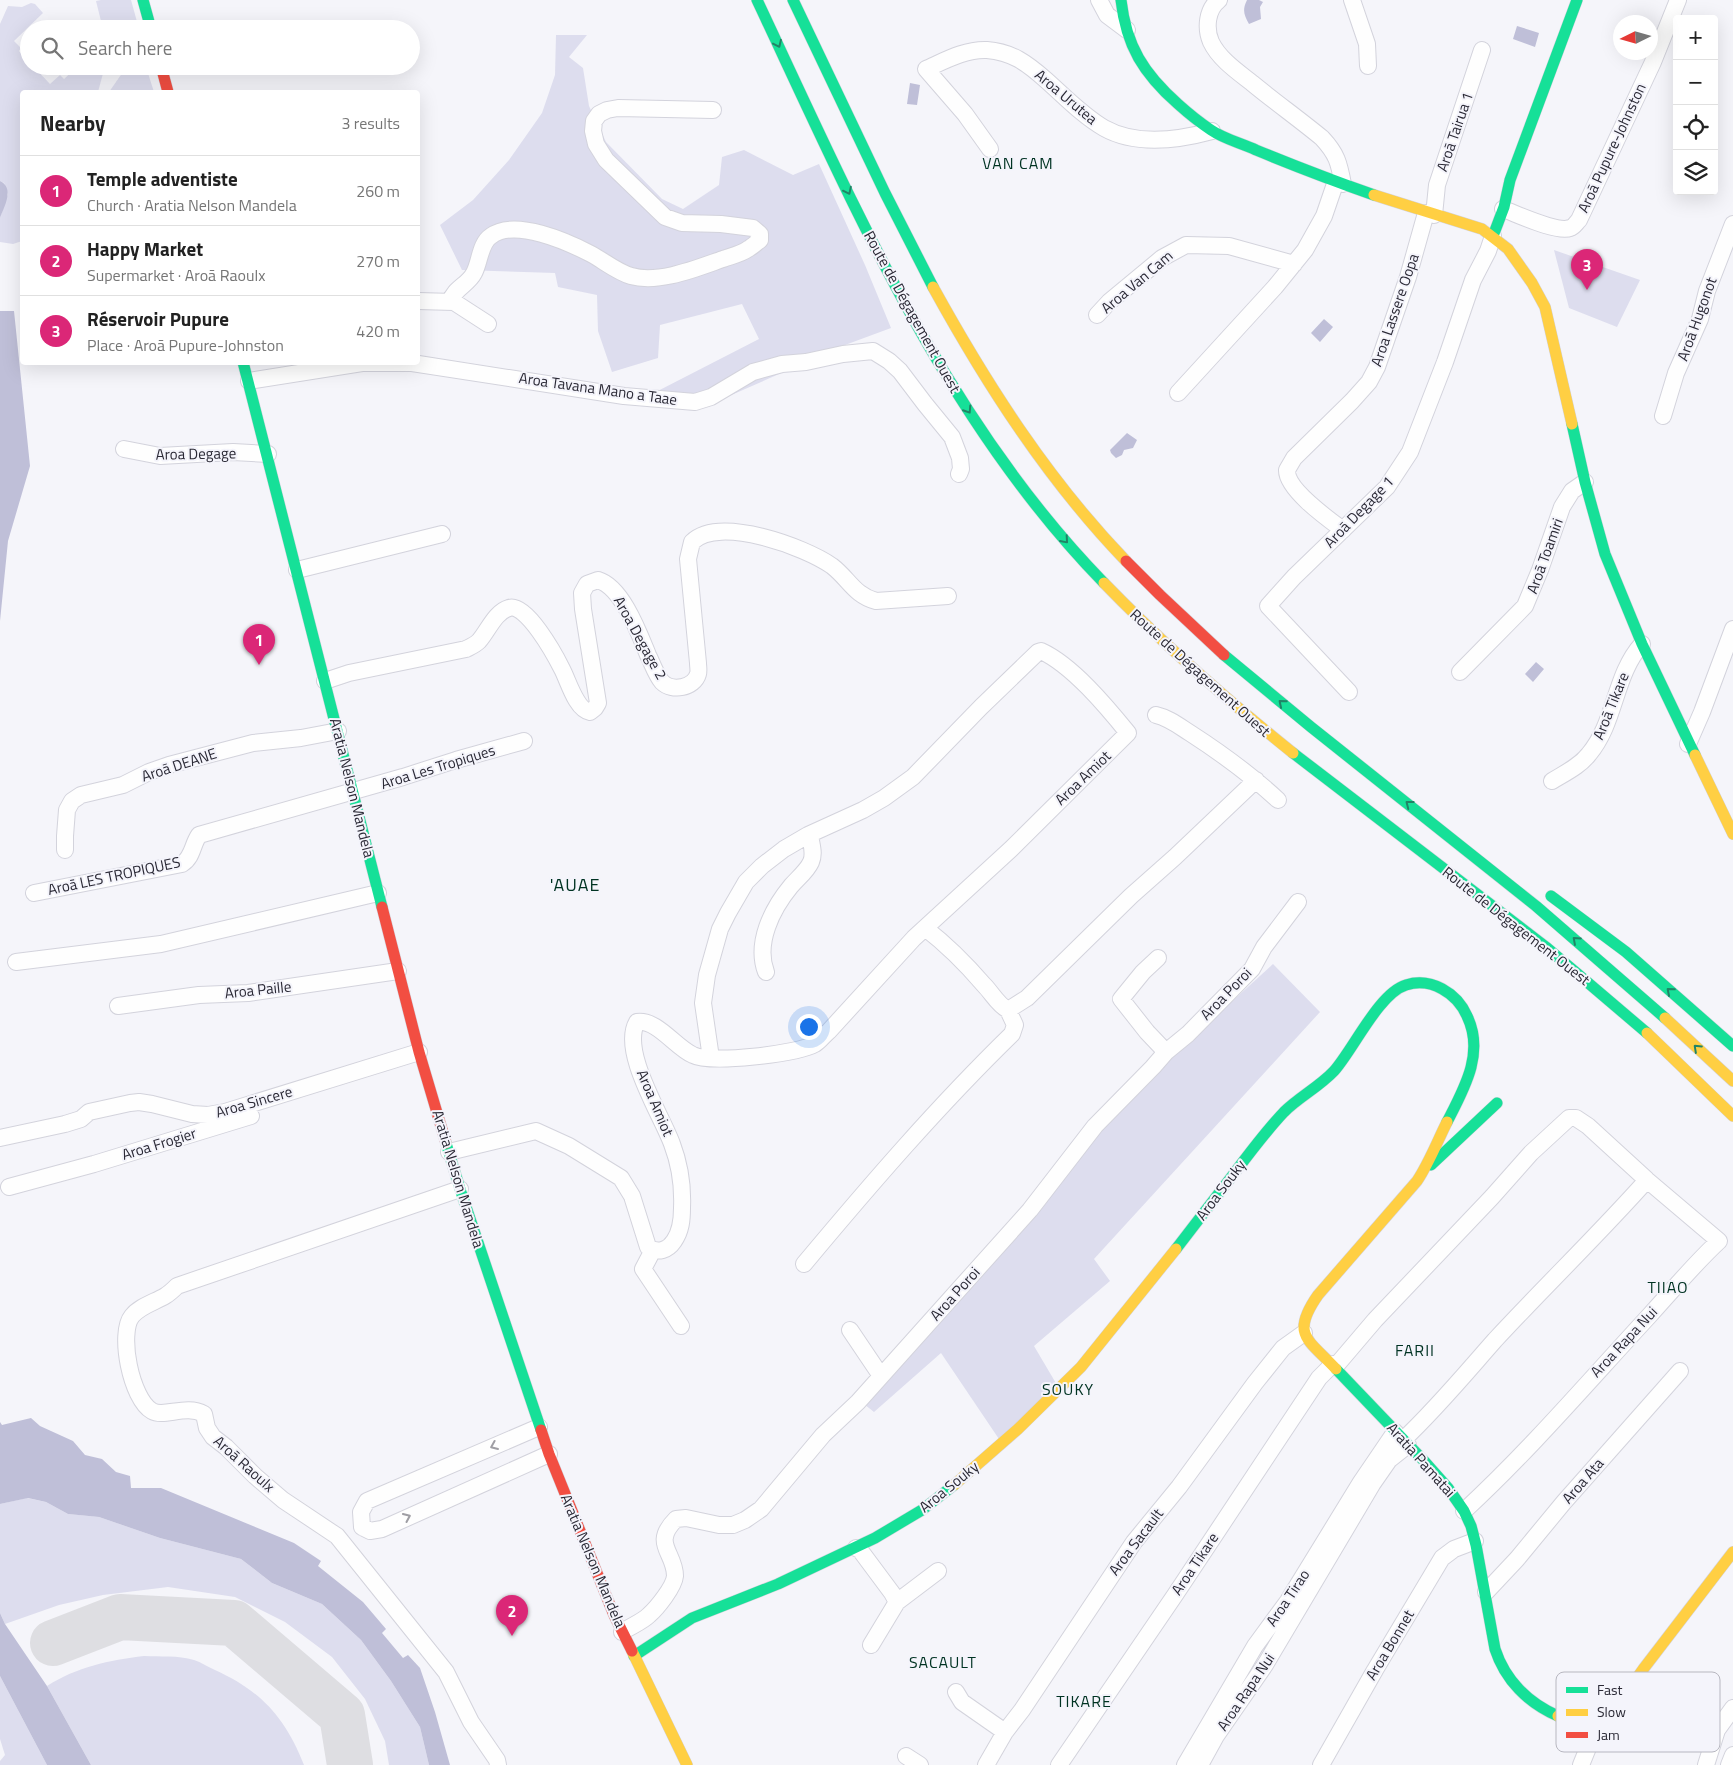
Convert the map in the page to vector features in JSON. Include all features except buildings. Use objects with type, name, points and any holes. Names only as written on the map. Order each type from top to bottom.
[{"type":"main road","points":[[143,0],[149,20]]},
{"type":"main road","name":"Route de Dégagement Ouest","points":[[757,0],[885,267],[927,344],[994,448],[1021,486],[1078,554],[1128,609],[1203,679],[1319,774],[1521,926],[1670,1055],[1733,1116]]},
{"type":"main road","name":"Route de Dégagement Ouest","points":[[793,0],[907,239],[946,314],[992,390],[1054,477],[1126,561],[1204,637],[1297,716],[1550,916],[1658,1011],[1733,1081]]},
{"type":"main road","points":[[1120,0],[1126,30],[1135,53],[1146,71],[1176,104],[1212,131],[1340,183],[1430,214],[1482,229],[1508,249],[1522,266],[1540,296],[1544,307],[1585,482],[1605,554],[1642,644],[1688,744],[1733,834]]},
{"type":"main road","points":[[1493,236],[1510,180],[1577,0]]},
{"type":"main road","points":[[163,75],[167,90]]},
{"type":"main road","name":"Aratia Nelson Mandela","points":[[245,365],[420,1058],[460,1189],[549,1454],[622,1632],[687,1765]]},
{"type":"main road","points":[[1435,825],[1488,854]]},
{"type":"main road","points":[[1542,890],[1626,952],[1733,1046]]},
{"type":"main road","name":"Aroa Souky","points":[[634,1656],[692,1618],[778,1584],[856,1548],[904,1521],[944,1493],[1018,1429],[1070,1379],[1109,1334],[1182,1243],[1230,1177],[1285,1111],[1334,1071],[1380,1006],[1391,994],[1404,985],[1421,982],[1440,988],[1453,995],[1463,1006],[1471,1023],[1475,1044],[1474,1062],[1466,1086],[1432,1151],[1426,1168]]},
{"type":"main road","points":[[1304,1334],[1303,1320],[1317,1297],[1411,1190],[1426,1168],[1434,1164],[1496,1103]]},
{"type":"main road","name":"Aratia Pamatai","points":[[1304,1334],[1448,1488],[1464,1511],[1475,1542],[1486,1592],[1495,1649],[1500,1664],[1510,1680],[1531,1700],[1556,1716]]},
{"type":"main road","points":[[1641,1672],[1733,1552]]},
{"type":"street","points":[[1099,0],[1107,15],[1126,30]]},
{"type":"street","points":[[1178,394],[1294,264],[1315,234],[1340,183],[1337,159],[1328,144],[1235,70],[1220,55],[1211,42],[1208,28],[1209,12],[1220,0]]},
{"type":"street","points":[[1352,0],[1368,44],[1368,66]]},
{"type":"street","name":"Aroā Pupure-Johnston","points":[[1503,208],[1548,226],[1565,229],[1572,228],[1579,220],[1650,68],[1678,0]]},
{"type":"street","name":"Aroa Urutea","points":[[990,149],[965,114],[926,69],[958,54],[979,50],[1008,53],[1036,71],[1104,128],[1125,137],[1174,139],[1212,131]]},
{"type":"street","name":"Aroā Tairua 1","points":[[1430,214],[1437,184],[1482,50]]},
{"type":"street","points":[[450,302],[454,291],[473,275],[489,236],[507,229],[525,229],[551,237],[588,253],[630,276],[646,279],[693,269],[747,250],[760,240],[760,234],[753,228],[720,224],[682,223],[665,217],[606,160],[596,144],[593,132],[594,121],[599,114],[607,110],[618,108],[713,110]]},
{"type":"street","name":"Aroa Lassere Oopa","points":[[1343,530],[1298,492],[1288,479],[1286,470],[1294,458],[1369,382],[1377,367],[1430,214]]},
{"type":"street","name":"Aroā Hugonot","points":[[1663,416],[1676,374],[1700,319],[1706,291],[1733,224]]},
{"type":"street","name":"Aroā Degage 1","points":[[1349,692],[1268,606],[1294,577],[1387,487],[1410,452],[1445,362],[1473,280],[1493,236]]},
{"type":"street","name":"Aroa Van Cam","points":[[1097,315],[1109,302],[1162,258],[1186,245],[1229,246],[1294,264]]},
{"type":"street","points":[[420,301],[454,302],[488,324]]},
{"type":"street","name":"Aroa Tavana Mano a Taae","points":[[420,364],[624,396],[695,402],[711,397],[753,372],[763,369],[843,354],[873,351],[900,371],[952,437],[960,458],[961,469],[959,474]]},
{"type":"street","name":"Aroa Tavana Mano a Taae","points":[[249,381],[349,365]]},
{"type":"street","name":"Aroa Degage","points":[[124,449],[160,456],[233,452],[268,454]]},
{"type":"street","name":"Aroā Toamiri","points":[[1460,672],[1525,606],[1562,507],[1572,491],[1585,482]]},
{"type":"street","name":"Aroa Degage 2","points":[[325,681],[348,673],[466,649],[479,641],[500,613],[514,607],[521,610],[536,627],[562,670],[577,700],[585,711],[590,712],[598,703],[582,593],[588,584],[598,580],[611,586],[617,594],[631,618],[662,682],[674,688],[687,686],[698,674],[688,559],[692,542],[706,533],[740,533],[764,538],[813,555],[833,567],[856,592],[876,601],[948,596]]},
{"type":"street","points":[[297,570],[442,534]]},
{"type":"street","points":[[1688,744],[1733,629]]},
{"type":"street","name":"Aroā Tikare","points":[[1552,781],[1582,762],[1598,741],[1631,657],[1642,644]]},
{"type":"street","name":"Aroa Amiot","points":[[652,1250],[660,1251],[667,1248],[678,1235],[682,1216],[680,1172],[672,1143],[655,1110],[635,1054],[633,1038],[638,1022],[642,1022],[666,1034],[693,1056],[711,1058],[739,1058],[799,1049],[815,1044],[925,928],[1011,848],[1128,733],[1110,711],[1062,664],[1042,651],[1038,652],[913,776],[884,798],[863,810],[784,849],[752,875],[739,892],[720,929],[710,960],[703,1003],[711,1058]]},
{"type":"street","points":[[1156,716],[1164,717],[1187,731],[1256,780],[1278,800]]},
{"type":"street","name":"Aroā DEANE","points":[[65,850],[64,836],[67,810],[72,801],[81,795],[123,785],[149,772],[169,765],[253,743],[301,738],[338,731]]},
{"type":"street","name":"Aroa Les Tropiques","points":[[353,792],[524,741]]},
{"type":"street","points":[[1008,1010],[1027,998],[1131,896],[1175,858],[1256,780]]},
{"type":"street","name":"Aroā LES TROPIQUES","points":[[34,893],[182,864],[191,855],[199,835],[353,792]]},
{"type":"street","points":[[766,972],[762,961],[762,941],[782,897],[811,862],[813,849],[810,835]]},
{"type":"street","points":[[16,962],[161,944],[378,892]]},
{"type":"street","name":"Aroa Poroi","points":[[622,1632],[648,1616],[672,1586],[675,1577],[664,1542],[665,1533],[670,1525],[676,1519],[686,1518],[719,1525],[733,1525],[745,1520],[761,1509],[819,1440],[858,1402],[1030,1210],[1095,1126],[1166,1052],[1188,1034],[1252,969],[1264,947],[1298,902]]},
{"type":"street","points":[[804,1264],[941,1108],[1012,1034],[1015,1025],[1008,1010],[1003,1007],[986,986],[945,943],[925,928]]},
{"type":"street","points":[[1158,958],[1143,972],[1121,999],[1147,1032],[1166,1052]]},
{"type":"street","name":"Aroa Paille","points":[[118,1006],[199,996],[265,991],[398,971]]},
{"type":"street","name":"Aroa Sincere","points":[[0,1138],[66,1124],[81,1119],[89,1112],[130,1103],[146,1103],[192,1114],[225,1112],[420,1058]]},
{"type":"street","name":"Aroa Frogier","points":[[9,1186],[94,1164],[420,1058]]},
{"type":"street","name":"Aroa Rapa Nui","points":[[1334,1366],[1531,1153],[1569,1118],[1576,1118],[1588,1126],[1647,1180],[1719,1241],[1680,1280],[1494,1483],[1464,1511]]},
{"type":"street","points":[[449,1152],[536,1132],[570,1146],[621,1178],[632,1196],[645,1240],[648,1247],[652,1250],[643,1269],[681,1326]]},
{"type":"street","name":"Aroa Rapa Nui","points":[[1200,1765],[1216,1736],[1265,1665],[1373,1483],[1402,1439],[1424,1421],[1496,1340],[1647,1180]]},
{"type":"street","name":"Aroā Raoulx","points":[[460,1189],[178,1286],[133,1314],[127,1325],[129,1372],[143,1405],[154,1412],[195,1409],[204,1414],[207,1428],[213,1437],[226,1447],[254,1476],[284,1500],[337,1536],[446,1672],[471,1722],[497,1760],[498,1765]]},
{"type":"street","points":[[850,1330],[881,1376]]},
{"type":"street","name":"Aroa Sacault","points":[[986,1765],[1004,1732],[1022,1710],[1134,1542],[1179,1487],[1255,1382],[1283,1348],[1292,1340],[1304,1334]]},
{"type":"street","name":"Aroa Tikare","points":[[1059,1765],[1318,1378],[1334,1366]]},
{"type":"street","name":"Aroa Ata","points":[[1486,1592],[1517,1559],[1564,1502],[1680,1371]]},
{"type":"street","points":[[362,1527],[362,1512],[367,1501],[539,1426]]},
{"type":"street","name":"Aroa Tirao","points":[[1185,1765],[1255,1646],[1288,1601],[1361,1482],[1402,1439]]},
{"type":"street","points":[[337,1536],[362,1527],[370,1531],[382,1529],[549,1454]]},
{"type":"street","name":"Aroa Bonnet","points":[[1321,1765],[1383,1655],[1442,1558],[1454,1549],[1475,1542]]},
{"type":"street","points":[[856,1548],[860,1550],[897,1602]]},
{"type":"street","points":[[871,1645],[897,1602],[938,1571]]},
{"type":"street","points":[[956,1692],[962,1702],[1004,1732]]},
{"type":"street","points":[[1720,1726],[1733,1708]]},
{"type":"street","points":[[1581,1765],[1586,1752]]},
{"type":"street","points":[[1706,1765],[1710,1752]]},
{"type":"street","points":[[1729,1765],[1733,1755]]},
{"type":"street","points":[[906,1756],[920,1765]]},
{"type":"shaded area","points":[[131,0],[137,20],[101,20],[96,1]]},
{"type":"shaded area","points":[[1247,0],[1263,2],[1260,7],[1261,19],[1249,24],[1244,12]]},
{"type":"shaded area","points":[[31,3],[35,4],[43,13],[36,20],[20,20],[20,35],[14,41],[20,47],[20,75],[42,75],[50,84],[60,75],[64,79],[68,75],[103,75],[99,90],[20,90],[20,242],[13,244],[0,242],[0,218],[8,194],[4,183],[0,181],[0,24],[8,6],[22,7]]},
{"type":"shaded area","points":[[1517,26],[1539,33],[1535,47],[1513,39]]},
{"type":"shaded area","points":[[556,35],[587,35],[569,57],[583,68],[589,106],[606,142],[662,199],[683,209],[719,185],[722,157],[744,150],[793,175],[819,164],[865,265],[891,328],[845,345],[720,400],[648,396],[759,339],[742,304],[660,325],[658,358],[612,372],[598,331],[597,295],[558,287],[555,273],[462,270],[440,225],[473,200],[509,160],[542,113],[555,75]]},
{"type":"shaded area","points":[[121,75],[149,75],[153,90],[110,90]]},
{"type":"shaded area","points":[[910,83],[920,85],[917,105],[907,104]]},
{"type":"shaded area","points":[[0,181],[7,188],[8,193],[0,218]]},
{"type":"shaded area","points":[[1554,250],[1640,280],[1617,327],[1569,308]]},
{"type":"shaded area","points":[[0,311],[14,311],[30,466],[8,541],[0,621]]},
{"type":"shaded area","points":[[1324,319],[1333,327],[1320,342],[1311,333]]},
{"type":"shaded area","points":[[1127,433],[1137,440],[1133,448],[1124,450],[1122,455],[1116,458],[1110,450]]},
{"type":"shaded area","points":[[1536,662],[1544,669],[1533,682],[1525,674]]},
{"type":"shaded area","points":[[1273,964],[1320,1012],[1094,1259],[1110,1281],[1034,1346],[1060,1390],[1003,1445],[941,1353],[874,1412],[859,1400],[1104,1126],[1181,1048]]},
{"type":"shaded area","points":[[31,1418],[40,1426],[73,1441],[85,1455],[102,1459],[116,1472],[130,1476],[131,1488],[161,1488],[294,1543],[321,1561],[318,1566],[363,1602],[386,1629],[382,1633],[403,1658],[408,1655],[420,1668],[450,1765],[429,1765],[420,1727],[391,1681],[361,1640],[322,1604],[272,1583],[241,1559],[160,1538],[99,1517],[68,1514],[46,1502],[28,1498],[0,1504],[0,1422],[2,1425]]},
{"type":"shaded area","points":[[27,1498],[46,1502],[68,1514],[99,1517],[160,1538],[241,1559],[272,1583],[322,1604],[361,1640],[391,1681],[420,1727],[429,1765],[389,1765],[385,1741],[365,1699],[332,1657],[285,1622],[235,1597],[168,1587],[103,1595],[59,1605],[5,1624],[0,1613],[0,1504]]},
{"type":"shaded area","points":[[0,1613],[5,1624],[47,1686],[91,1765],[47,1765],[0,1676]]},
{"type":"shaded area","points":[[144,1656],[188,1658],[202,1663],[246,1687],[270,1707],[280,1719],[297,1748],[304,1765],[91,1765],[47,1686],[58,1679],[94,1665]]},
{"type":"shaded area","points":[[0,1676],[47,1765],[0,1765],[0,1761],[5,1755],[0,1739]]},
{"type":"taxiway","points":[[53,1643],[120,1617],[234,1623],[342,1715],[350,1765]]},
{"type":"traffic: fast","points":[[143,0],[149,20]]},
{"type":"traffic: fast","points":[[757,0],[867,231],[906,306],[949,380],[996,451],[1047,519],[1104,583]]},
{"type":"traffic: fast","points":[[793,0],[885,193],[933,287]]},
{"type":"traffic: fast","points":[[1121,0],[1127,31],[1132,45],[1146,70],[1166,93],[1198,121],[1227,138],[1374,195]]},
{"type":"traffic: fast","points":[[1493,236],[1504,207],[1510,180],[1577,0]]},
{"type":"traffic: fast","points":[[244,365],[382,907]]},
{"type":"traffic: fast","points":[[1572,424],[1585,482],[1605,554],[1642,644],[1695,755]]},
{"type":"traffic: fast","points":[[1224,655],[1311,727],[1536,906],[1665,1018]]},
{"type":"traffic: fast","points":[[1293,753],[1546,947],[1647,1033]]},
{"type":"traffic: fast","points":[[1551,896],[1626,952],[1733,1046]]},
{"type":"traffic: fast","points":[[1176,1249],[1271,1126],[1284,1112],[1334,1071],[1376,1010],[1396,990],[1406,985],[1425,983],[1434,985],[1450,994],[1463,1008],[1472,1030],[1474,1044],[1470,1070],[1466,1084],[1447,1122]]},
{"type":"traffic: fast","points":[[1431,1165],[1497,1103]]},
{"type":"traffic: fast","points":[[446,1143],[541,1430]]},
{"type":"traffic: fast","points":[[1336,1369],[1424,1461],[1448,1488],[1464,1511],[1471,1526],[1476,1545],[1495,1649],[1499,1660],[1519,1689],[1537,1704],[1556,1715]]},
{"type":"traffic: fast","points":[[634,1656],[692,1618],[778,1584],[875,1538],[922,1510],[954,1485]]},
{"type":"traffic: slow","points":[[1374,195],[1482,229],[1508,249],[1532,283],[1545,307],[1572,424]]},
{"type":"traffic: slow","points":[[933,287],[975,360],[1020,430],[1071,498],[1126,561]]},
{"type":"traffic: slow","points":[[1104,583],[1196,671],[1293,753]]},
{"type":"traffic: slow","points":[[1695,755],[1733,834]]},
{"type":"traffic: slow","points":[[1665,1018],[1733,1081]]},
{"type":"traffic: slow","points":[[1647,1033],[1733,1116]]},
{"type":"traffic: slow","points":[[1336,1369],[1306,1336],[1304,1328],[1305,1319],[1318,1295],[1417,1181],[1447,1122]]},
{"type":"traffic: slow","points":[[954,1485],[1018,1429],[1081,1367],[1176,1249]]},
{"type":"traffic: slow","points":[[1641,1672],[1733,1552]]},
{"type":"traffic: slow","points":[[632,1651],[687,1765]]},
{"type":"traffic: jam","points":[[163,75],[167,90]]},
{"type":"traffic: jam","points":[[1126,561],[1224,655]]},
{"type":"traffic: jam","points":[[382,907],[419,1052],[446,1143]]},
{"type":"traffic: jam","points":[[541,1430],[614,1615],[632,1651]]},
{"type":"place","name":"Réservoir Pupure","points":[[1587,290]]},
{"type":"place","name":"Temple adventiste","points":[[259,665]]},
{"type":"place","name":"Happy Market","points":[[512,1636]]},
{"type":"district","name":"VAN CAM","points":[[1018,163]]},
{"type":"district","name":"'AUAE","points":[[575,885]]},
{"type":"district","name":"TIIAO","points":[[1668,1287]]},
{"type":"district","name":"FARII","points":[[1415,1350]]},
{"type":"district","name":"SOUKY","points":[[1068,1389]]},
{"type":"district","name":"SACAULT","points":[[943,1662]]},
{"type":"district","name":"TIKARE","points":[[1084,1701]]}]
